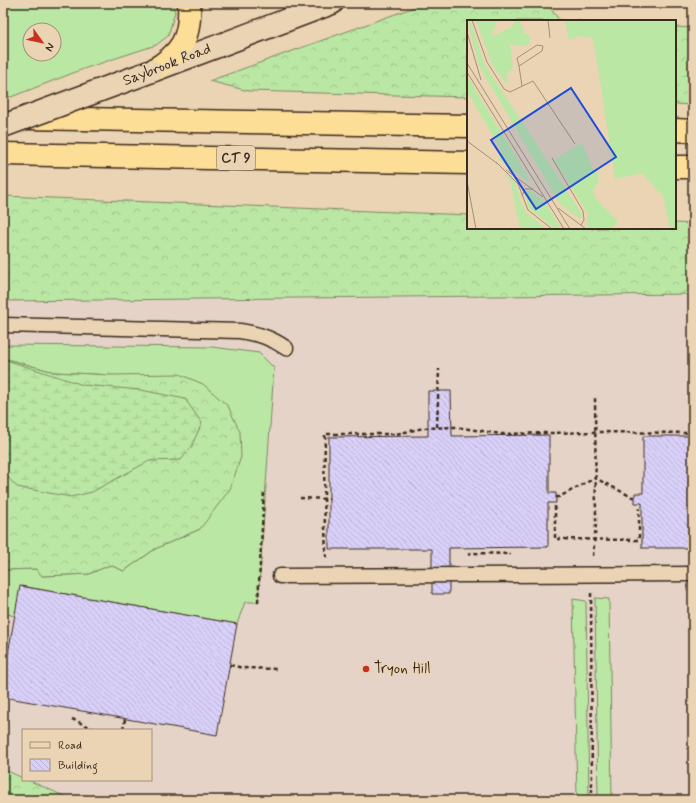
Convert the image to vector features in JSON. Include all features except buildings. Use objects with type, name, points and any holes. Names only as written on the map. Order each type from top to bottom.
[{"type":"highway","points":[[152,71],[167,62],[177,52],[186,38],[190,19],[189,3]]},
{"type":"highway","points":[[3,117],[467,126]]},
{"type":"highway","points":[[676,130],[693,131]]},
{"type":"highway","name":"CT 9","points":[[3,154],[467,163]]},
{"type":"highway","points":[[676,167],[693,168]]},
{"type":"main road","name":"Saybrook Road","points":[[3,126],[332,3]]},
{"type":"lane","points":[[3,325],[240,331],[259,334],[273,339],[286,348]]},
{"type":"lane","points":[[280,576],[693,574]]},
{"type":"path","points":[[437,428],[439,369]]},
{"type":"path","points":[[592,800],[591,574],[596,524],[595,397]]},
{"type":"path","points":[[334,556],[326,556],[324,498],[325,434],[396,434],[424,428],[456,427],[501,434],[693,432]]},
{"type":"path","points":[[596,478],[632,497],[635,497]]},
{"type":"path","points":[[556,497],[596,478]]},
{"type":"path","points":[[258,602],[264,491]]},
{"type":"path","points":[[300,498],[329,498]]},
{"type":"path","points":[[555,506],[555,539],[639,540],[639,508]]},
{"type":"path","points":[[464,556],[471,554],[517,554]]},
{"type":"path","points":[[586,554],[601,554]]},
{"type":"path","points":[[230,665],[243,668],[277,669]]},
{"type":"path","points":[[72,719],[94,729]]},
{"type":"path","points":[[124,729],[125,719]]},
{"type":"shaded area","points":[[693,294],[693,800],[73,800],[30,781],[152,781],[152,729],[22,729],[22,778],[3,769],[3,301]]},
{"type":"green space","points":[[3,3],[172,3],[175,12],[168,36],[156,45],[86,68],[11,97],[3,96]]},
{"type":"green space","points":[[426,3],[547,3],[559,20],[467,20],[467,97],[249,91],[209,81]]},
{"type":"green space","points":[[676,27],[693,28],[693,105],[676,104]]},
{"type":"green space","points":[[3,196],[467,215],[467,229],[676,229],[676,223],[693,224],[693,294],[3,301]]},
{"type":"green space","points":[[3,345],[212,347],[259,353],[274,368],[258,602],[245,602],[237,624],[21,586],[15,616],[3,613],[3,570],[37,569],[42,576],[89,574],[110,565],[124,571],[155,549],[200,529],[111,375],[54,372],[3,358]]},
{"type":"green space","points":[[3,358],[54,372],[111,375],[179,374],[203,384],[228,406],[240,432],[241,457],[230,489],[200,529],[155,549],[124,571],[110,565],[89,574],[42,576],[36,569],[3,570]]},
{"type":"green space","points":[[3,359],[83,385],[141,390],[185,399],[202,423],[191,447],[181,460],[149,461],[92,492],[71,497],[17,487],[3,472]]},
{"type":"green space","points":[[595,598],[609,599],[612,800],[598,800]]},
{"type":"green space","points":[[573,599],[586,601],[589,800],[577,800]]},
{"type":"green space","points":[[3,769],[22,778],[22,781],[30,781],[73,800],[3,800]]},
{"type":"place","name":"Tryon Hill","points":[[366,669]]}]
